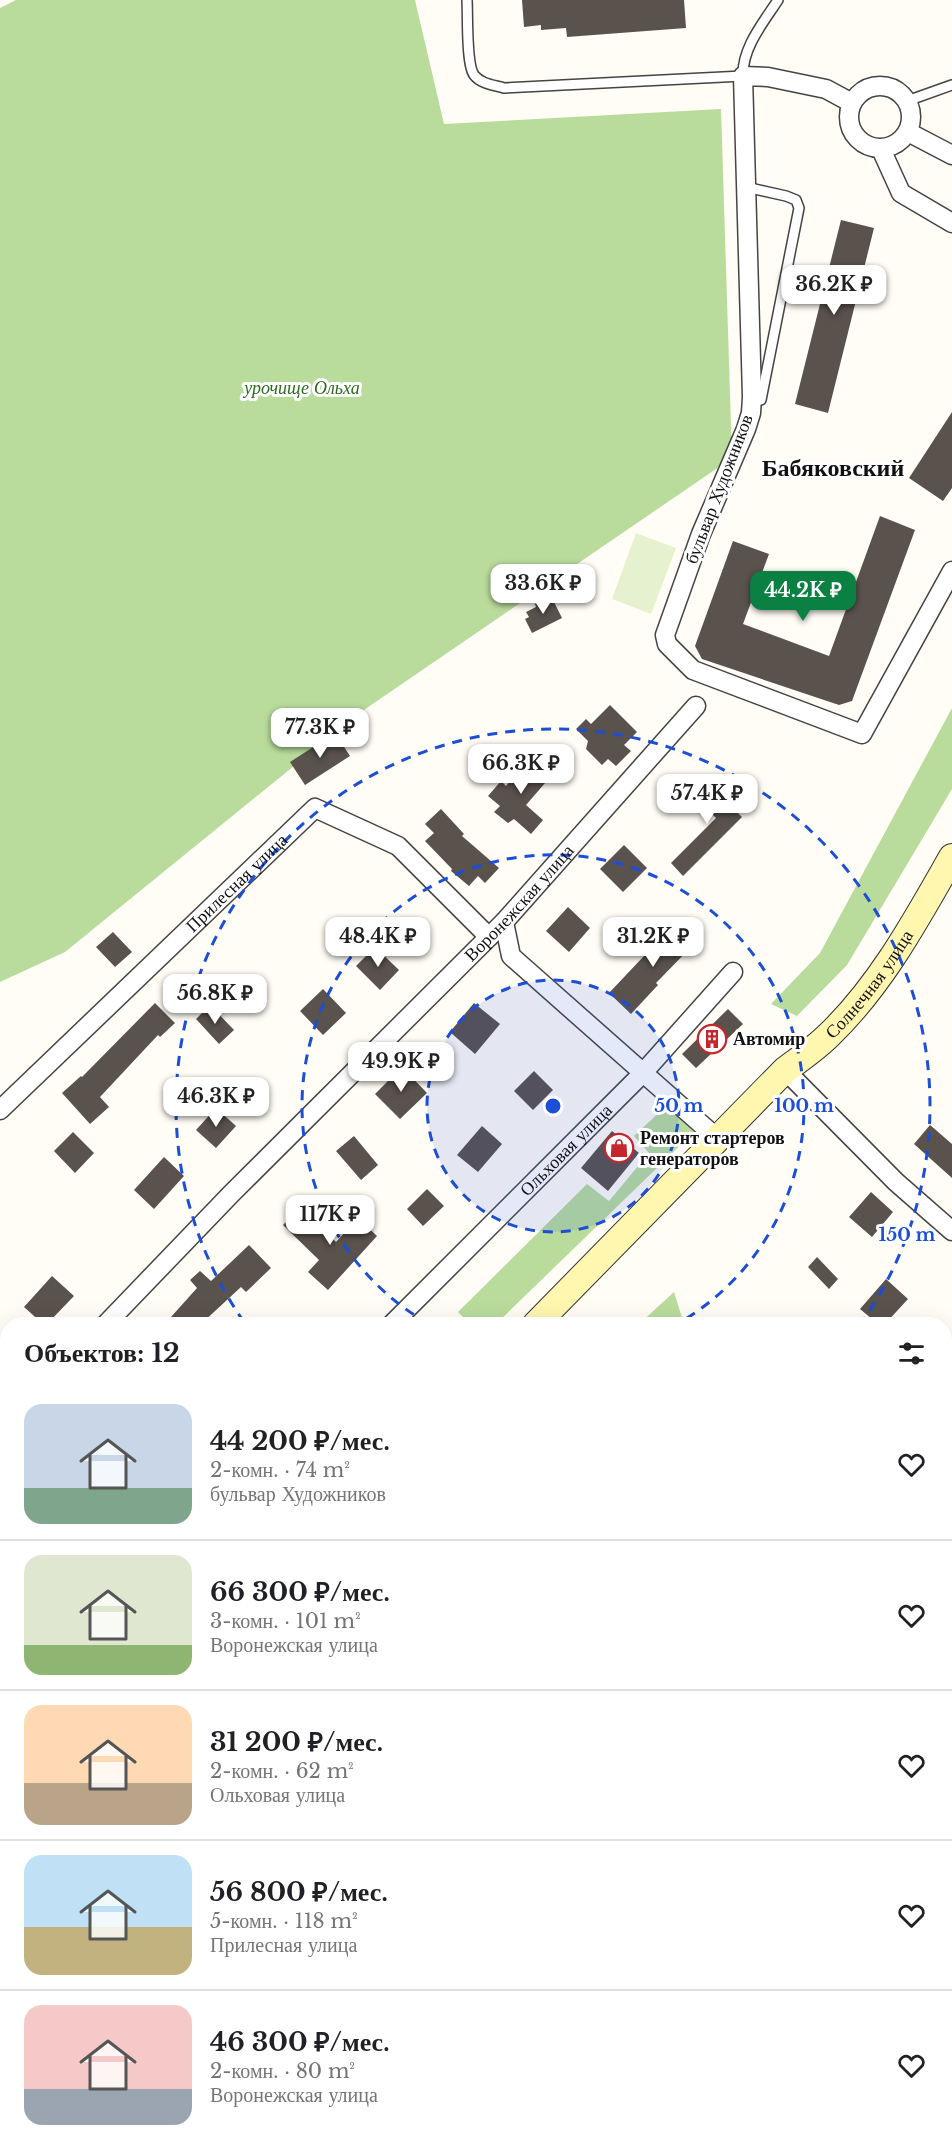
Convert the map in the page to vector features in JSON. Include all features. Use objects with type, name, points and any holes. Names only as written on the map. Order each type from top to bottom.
[{"type":"street","points":[[743,76],[768,77],[826,88],[852,102]]},
{"type":"street","name":"бульвар Художников","points":[[743,76],[751,413],[700,534],[665,635],[667,644],[693,670],[862,734],[952,571]]},
{"type":"street","points":[[890,87],[907,101],[911,111],[908,132],[892,147],[881,149],[871,147],[861,142],[854,134],[849,124],[852,102],[868,88],[890,87]]},
{"type":"street","points":[[908,132],[952,155]]},
{"type":"street","points":[[881,149],[901,193],[952,223]]},
{"type":"street","name":"Воронежская улица","points":[[113,1317],[232,1193],[504,922],[696,706]]},
{"type":"street","name":"Прилесная улица","points":[[0,1110],[315,807],[399,846],[489,937]]},
{"type":"street","name":"Солнечная улица","points":[[543,1317],[785,1070],[828,1036],[867,993],[900,946],[952,857]]},
{"type":"street","points":[[504,922],[511,956],[718,1139]]},
{"type":"street","name":"Ольховая улица","points":[[399,1317],[642,1074],[733,972]]},
{"type":"street","points":[[785,1070],[896,1182],[952,1231]]},
{"type":"lane","points":[[467,0],[470,59],[474,74],[485,83],[504,88],[743,76],[744,58],[748,48],[778,0]]},
{"type":"lane","points":[[907,101],[952,85]]},
{"type":"lane","points":[[746,187],[786,196],[796,200],[799,208],[761,400]]},
{"type":"green space","name":"урочище Ольха","points":[[16,0],[415,0],[444,124],[721,109],[732,458],[358,714],[65,952],[0,982],[0,8]]},
{"type":"green space","points":[[636,533],[676,548],[651,614],[612,599]]},
{"type":"green space","points":[[952,708],[952,789],[847,965],[797,1016],[771,1004],[820,953]]},
{"type":"green space","points":[[666,1106],[694,1132],[503,1317],[463,1317],[458,1312],[587,1184],[609,1201],[649,1153],[634,1136]]},
{"type":"green space","points":[[674,1292],[682,1317],[647,1317]]},
{"type":"building","points":[[522,0],[684,0],[686,28],[567,37],[566,28],[541,30],[541,25],[524,27]]},
{"type":"building","points":[[841,220],[874,228],[828,413],[795,404]]},
{"type":"building","points":[[952,412],[952,488],[943,501],[909,478]]},
{"type":"building","points":[[880,516],[915,530],[852,701],[839,705],[702,659],[695,646],[733,541],[769,554],[743,624],[829,656]]},
{"type":"building","points":[[551,596],[562,618],[532,633],[525,619],[529,617],[526,612],[536,607],[535,604]]},
{"type":"building","points":[[610,705],[637,732],[624,745],[631,751],[616,766],[608,759],[602,765],[586,749],[588,741],[576,729],[586,719],[591,724]]},
{"type":"building","points":[[335,733],[350,756],[305,785],[290,762]]},
{"type":"building","points":[[531,757],[552,775],[526,805],[543,820],[531,834],[514,819],[508,823],[494,812],[500,806],[488,796],[501,781],[506,786]]},
{"type":"building","points":[[700,776],[742,817],[683,876],[671,863],[716,818],[687,789]]},
{"type":"building","points":[[441,809],[464,834],[462,836],[499,868],[485,883],[478,876],[469,886],[451,871],[452,869],[425,841],[434,833],[425,824]]},
{"type":"building","points":[[624,845],[647,868],[623,892],[600,869]]},
{"type":"building","points":[[568,907],[590,928],[569,952],[546,931]]},
{"type":"building","points":[[677,921],[697,941],[656,983],[658,985],[631,1014],[609,993]]},
{"type":"building","points":[[113,932],[132,952],[115,967],[96,947]]},
{"type":"building","points":[[375,947],[399,970],[380,990],[356,966]]},
{"type":"building","points":[[323,989],[346,1013],[323,1035],[300,1011]]},
{"type":"building","points":[[155,1003],[175,1023],[160,1037],[158,1035],[100,1097],[109,1107],[90,1124],[62,1093],[82,1077]]},
{"type":"building","points":[[474,1003],[500,1024],[475,1054],[450,1032]]},
{"type":"building","points":[[210,1005],[234,1030],[219,1044],[196,1019]]},
{"type":"building","name":"Автомир","points":[[728,1009],[743,1024],[696,1068],[682,1054]]},
{"type":"building","points":[[402,1067],[427,1093],[400,1119],[375,1094]]},
{"type":"building","points":[[534,1071],[553,1090],[533,1110],[514,1091]]},
{"type":"building","points":[[216,1108],[236,1126],[216,1148],[196,1130]]},
{"type":"building","points":[[930,1125],[952,1144],[952,1178],[914,1144]]},
{"type":"building","points":[[482,1126],[502,1144],[478,1172],[457,1155]]},
{"type":"building","points":[[612,1131],[639,1153],[608,1191],[581,1168]]},
{"type":"building","points":[[73,1132],[94,1153],[75,1173],[54,1151]]},
{"type":"building","points":[[354,1136],[378,1165],[361,1180],[336,1151]]},
{"type":"building","points":[[164,1157],[184,1176],[154,1209],[134,1190]]},
{"type":"building","points":[[427,1189],[444,1206],[423,1226],[407,1209]]},
{"type":"building","points":[[871,1192],[893,1212],[872,1237],[849,1217]]},
{"type":"building","points":[[300,1207],[336,1242],[358,1218],[377,1236],[328,1290],[308,1272],[319,1260],[283,1225]]},
{"type":"building","points":[[249,1245],[271,1268],[246,1292],[241,1287],[209,1317],[171,1317],[197,1288],[190,1280],[200,1271],[211,1281]]},
{"type":"building","points":[[817,1257],[838,1279],[829,1289],[808,1267]]},
{"type":"building","points":[[52,1276],[74,1296],[54,1317],[35,1317],[24,1307]]},
{"type":"building","points":[[886,1279],[908,1299],[891,1317],[870,1317],[860,1309]]},
{"type":"place","name":"Автомир","points":[[712,1039]]},
{"type":"place","name":"Ремонт стартеров генераторов","points":[[619,1148]]},
{"type":"district","name":"Бабяковский","points":[[833,468]]}]
